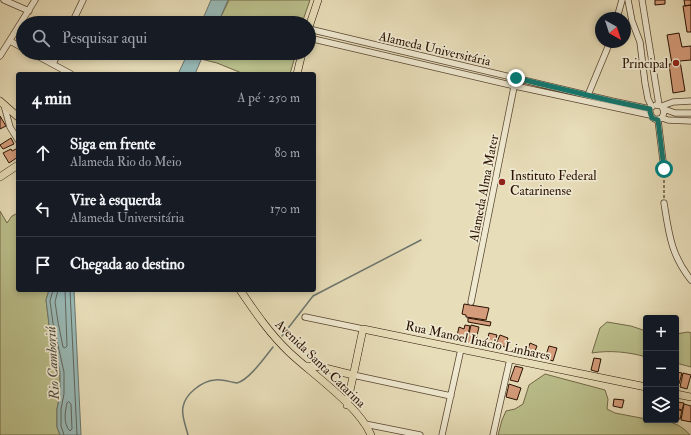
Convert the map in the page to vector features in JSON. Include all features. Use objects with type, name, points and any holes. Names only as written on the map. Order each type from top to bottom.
[{"type":"main road","points":[[313,16],[318,0]]},
{"type":"main road","points":[[297,72],[300,60]]},
{"type":"main road","points":[[2,103],[16,115]]},
{"type":"main road","points":[[0,177],[16,166]]},
{"type":"main road","name":"Avenida Santa Catarina","points":[[241,292],[278,341],[347,405],[365,424],[371,435]]},
{"type":"main road","points":[[347,405],[363,329]]},
{"type":"main road","name":"Rua Manoel Inácio Linhares","points":[[363,329],[643,386]]},
{"type":"main road","points":[[306,366],[321,367],[353,375]]},
{"type":"main road","points":[[679,395],[691,397]]},
{"type":"street","points":[[4,0],[29,11]]},
{"type":"street","points":[[26,16],[35,0]]},
{"type":"street","points":[[75,16],[83,0]]},
{"type":"street","points":[[619,12],[622,0]]},
{"type":"street","points":[[628,0],[632,21],[640,42],[645,83],[651,108],[650,115],[652,118],[668,120],[691,120]]},
{"type":"street","points":[[642,0],[661,107],[664,116],[660,119],[664,169]]},
{"type":"street","name":"Alameda Universitária","points":[[316,30],[588,95],[651,108]]},
{"type":"street","points":[[0,56],[16,32]]},
{"type":"street","name":"Alameda Universitária","points":[[316,40],[515,86],[650,115]]},
{"type":"street","points":[[10,41],[16,44]]},
{"type":"street","points":[[588,95],[608,48]]},
{"type":"street","points":[[45,60],[67,72]]},
{"type":"street","points":[[53,64],[55,60]]},
{"type":"street","name":"Alameda Alma Mater","points":[[472,302],[516,78]]},
{"type":"street","points":[[651,108],[661,107],[673,102],[691,101]]},
{"type":"street","points":[[2,103],[10,128],[16,137]]},
{"type":"street","points":[[661,107],[675,113],[691,113]]},
{"type":"street","points":[[664,204],[674,253],[680,266],[691,280]]},
{"type":"street","name":"Rua Manoel Inácio Linhares","points":[[305,317],[363,329]]},
{"type":"street","points":[[442,435],[462,349]]},
{"type":"street","points":[[493,435],[510,359]]},
{"type":"street","points":[[353,375],[451,396]]},
{"type":"street","points":[[365,424],[420,435]]},
{"type":"path","points":[[664,169],[664,204]]},
{"type":"green space","points":[[229,0],[310,0],[304,16],[221,16]]},
{"type":"green space","points":[[205,60],[294,60],[291,72],[239,72]]},
{"type":"green space","points":[[0,211],[7,223],[12,216],[16,214],[16,292],[48,292],[46,300],[49,324],[60,372],[57,427],[60,435],[0,435]]},
{"type":"green space","points":[[607,322],[631,326],[643,330],[643,356],[619,352],[592,353],[600,328]]},
{"type":"green space","points":[[691,333],[691,367],[679,364],[679,334]]},
{"type":"green space","points":[[545,374],[605,390],[608,399],[607,409],[615,413],[643,418],[643,423],[673,423],[681,427],[690,435],[498,435],[506,411],[515,409],[523,404],[529,385]]},
{"type":"water","points":[[211,0],[228,0],[221,16],[204,16]]},
{"type":"water","points":[[185,60],[201,60],[196,72],[179,72]]},
{"type":"water","points":[[48,292],[74,292],[81,435],[60,435],[57,427],[60,372],[49,324],[46,300]]},
{"type":"building","points":[[655,0],[665,0],[665,4],[655,5]]},
{"type":"building","points":[[684,0],[691,0],[691,5],[685,6]]},
{"type":"building","points":[[691,5],[691,32],[687,32],[683,6]]},
{"type":"building","name":"Principal","points":[[679,33],[682,47],[691,46],[691,60],[680,61],[685,91],[673,93],[669,64],[672,64],[667,35]]},
{"type":"building","points":[[0,116],[6,126],[0,129]]},
{"type":"building","points":[[11,138],[14,144],[3,149],[0,145]]},
{"type":"building","points":[[11,149],[12,151],[16,149],[16,158],[9,163],[3,153]]},
{"type":"building","points":[[464,304],[489,308],[486,320],[466,317],[466,315],[462,314]]},
{"type":"building","points":[[468,318],[491,322],[490,326],[468,322]]},
{"type":"building","points":[[465,325],[470,326],[466,343],[456,340],[459,327],[464,329]]},
{"type":"building","points":[[471,325],[479,327],[475,344],[467,342]]},
{"type":"building","points":[[489,333],[497,335],[494,344],[487,342]]},
{"type":"building","points":[[500,335],[508,338],[505,347],[496,344]]},
{"type":"building","points":[[530,343],[537,346],[533,356],[526,354]]},
{"type":"building","points":[[549,346],[557,348],[553,361],[545,358]]},
{"type":"building","points":[[594,358],[601,359],[598,372],[591,370]]},
{"type":"building","points":[[515,366],[523,368],[518,382],[510,380]]},
{"type":"building","points":[[679,372],[682,373],[679,384]]},
{"type":"building","points":[[683,373],[691,375],[687,389],[680,387]]},
{"type":"building","points":[[509,384],[521,388],[517,400],[506,397]]},
{"type":"building","points":[[614,399],[624,400],[622,408],[613,406]]},
{"type":"building","points":[[679,402],[684,403],[682,410],[679,409]]},
{"type":"building","points":[[684,404],[691,406],[691,422],[681,420]]},
{"type":"building","points":[[679,410],[682,411],[679,419]]},
{"type":"waterway","points":[[282,336],[313,296],[421,240]]},
{"type":"waterway","points":[[188,435],[183,417],[184,402],[187,397],[195,389],[210,381],[220,380],[237,383],[242,381],[247,378],[273,347]]},
{"type":"place","name":"Principal","points":[[676,63]]},
{"type":"place","name":"Instituto Federal Catarinense","points":[[502,182]]},
{"type":"route","points":[[516,78],[650,109],[650,115],[652,118],[658,120],[664,169]]},
{"type":"water label","name":"Rio Camboriú","points":[[52,363]]}]
